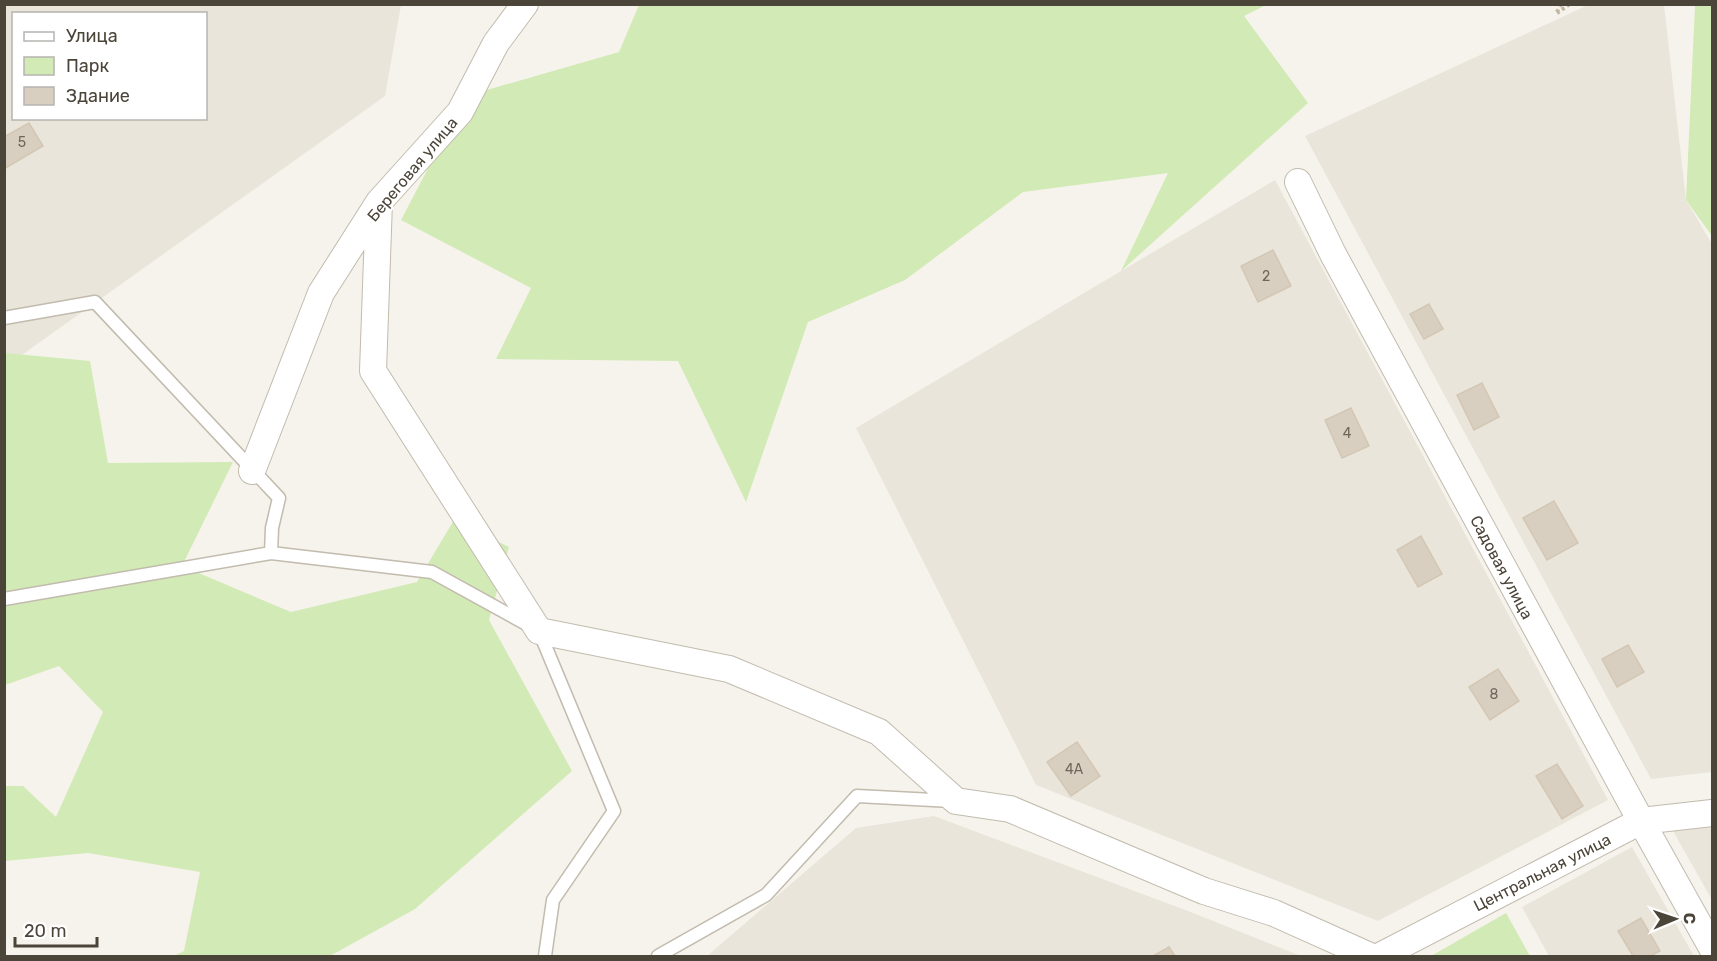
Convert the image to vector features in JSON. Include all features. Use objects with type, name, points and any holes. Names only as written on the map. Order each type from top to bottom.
[{"type":"street","name":"Береговая улица","points":[[252,471],[321,293],[379,202],[460,112],[496,43],[525,4]]},
{"type":"street","name":"Садовая улица","points":[[1298,182],[1333,254],[1641,821],[1713,948]]},
{"type":"street","points":[[379,202],[373,371],[539,631],[729,669],[879,732],[956,801],[1010,809],[1204,891],[1274,913],[1370,957]]},
{"type":"street","name":"Центральная улица","points":[[1380,957],[1641,821],[1713,813]]},
{"type":"lane","points":[[4,318],[95,302],[279,498],[272,528],[271,553]]},
{"type":"lane","points":[[4,600],[271,553],[432,572],[539,631],[614,811],[553,900],[544,957]]},
{"type":"lane","points":[[658,957],[766,896],[857,796],[956,801]]},
{"type":"path","points":[[1561,4],[1557,13],[1570,4]]},
{"type":"shaded area","points":[[5,5],[401,5],[385,96],[5,367]]},
{"type":"shaded area","points":[[1588,5],[1664,5],[1686,200],[1712,244],[1712,772],[1651,779],[1305,136]]},
{"type":"shaded area","points":[[1275,180],[1608,800],[1378,921],[1036,785],[856,428]]},
{"type":"shaded area","points":[[934,816],[1301,956],[707,956],[856,828]]},
{"type":"shaded area","points":[[1712,827],[1712,900],[1673,831]]},
{"type":"shaded area","points":[[1632,847],[1694,956],[1549,956],[1522,907]]},
{"type":"green space","points":[[639,5],[1266,5],[1244,16],[1308,103],[1121,271],[1168,173],[1023,192],[905,280],[808,322],[746,502],[678,361],[496,359],[531,288],[401,220],[466,96],[619,52]]},
{"type":"green space","points":[[1695,5],[1712,5],[1712,236],[1686,200]]},
{"type":"green space","points":[[5,353],[90,361],[108,463],[233,462],[182,566],[291,612],[417,582],[454,520],[509,547],[489,620],[572,771],[415,909],[330,956],[174,956],[184,951],[200,872],[88,853],[5,861],[5,786],[23,786],[56,817],[103,712],[59,666],[5,685]]},
{"type":"green space","points":[[1506,913],[1530,956],[1431,956]]},
{"type":"building","points":[[29,123],[43,146],[4,169],[4,137]]},
{"type":"building","points":[[1273,250],[1291,286],[1258,302],[1241,266]]},
{"type":"building","points":[[1429,304],[1443,329],[1424,339],[1410,314]]},
{"type":"building","points":[[1482,383],[1499,417],[1474,430],[1457,395]]},
{"type":"building","points":[[1351,408],[1369,446],[1342,458],[1325,420]]},
{"type":"building","points":[[1554,501],[1578,543],[1547,560],[1523,518]]},
{"type":"building","points":[[1421,536],[1442,574],[1418,587],[1397,550]]},
{"type":"building","points":[[1628,645],[1644,672],[1617,687],[1602,659]]},
{"type":"building","points":[[1498,669],[1519,701],[1490,720],[1469,687]]},
{"type":"building","points":[[1077,742],[1100,776],[1071,796],[1047,762]]},
{"type":"building","points":[[1557,764],[1583,806],[1562,819],[1536,776]]},
{"type":"building","points":[[1641,918],[1660,951],[1650,956],[1633,956],[1618,931]]},
{"type":"building","points":[[1169,947],[1175,956],[1153,956]]}]
